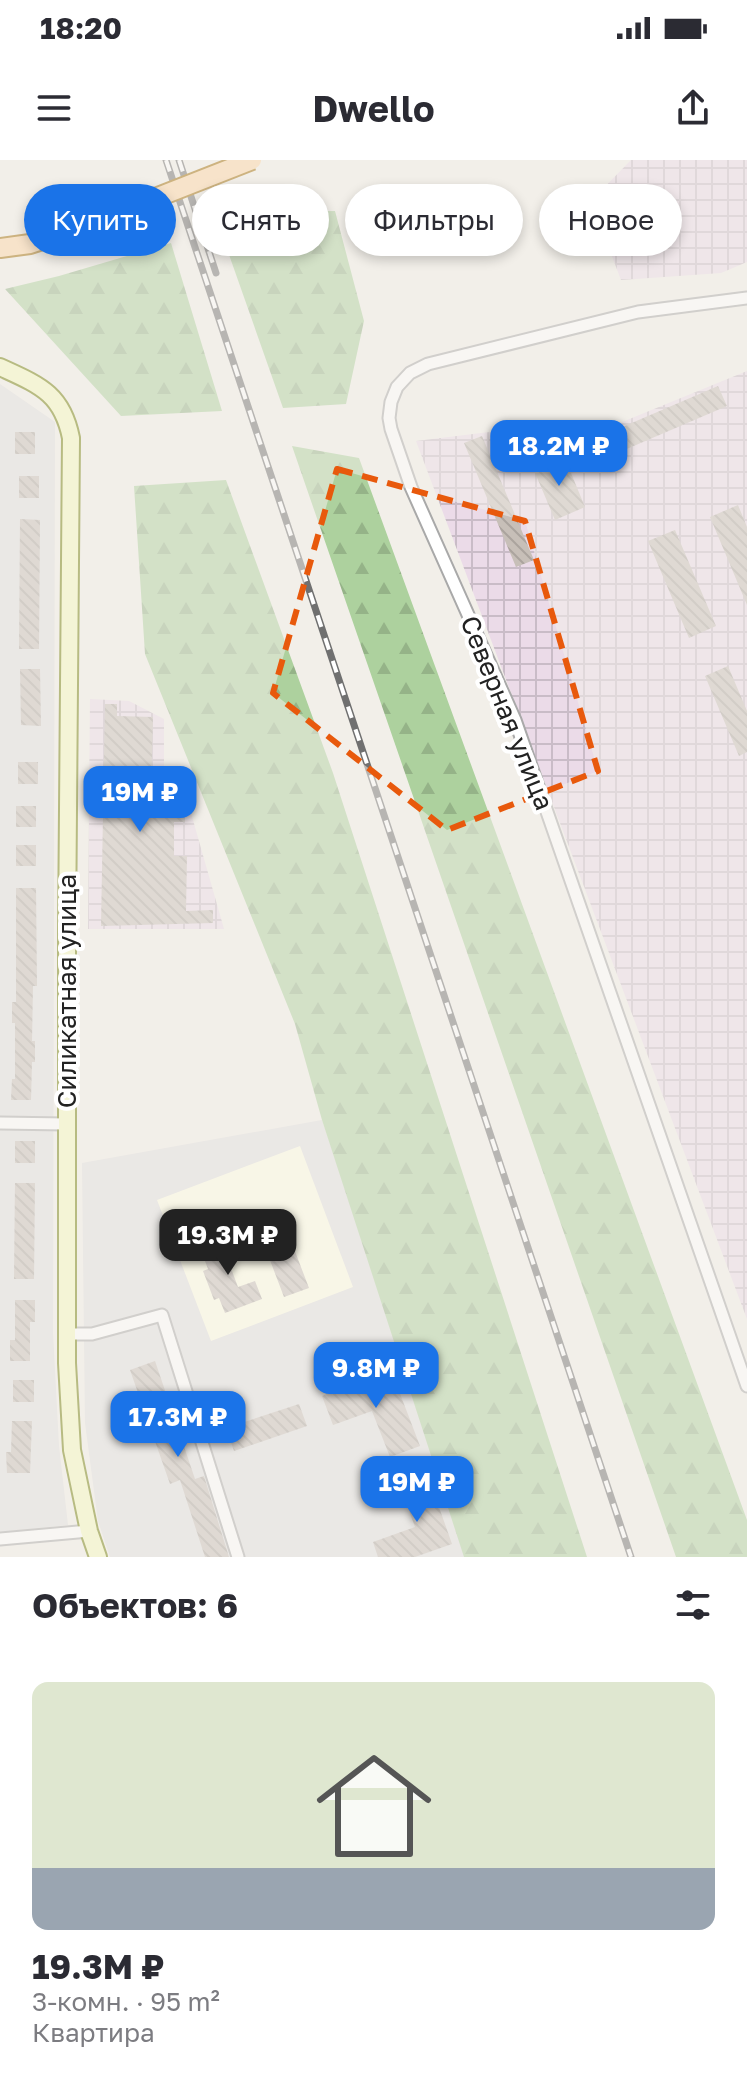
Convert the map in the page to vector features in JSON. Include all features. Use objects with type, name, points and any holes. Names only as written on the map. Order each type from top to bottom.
[{"type":"main road","points":[[166,184],[221,160]]},
{"type":"main road","points":[[176,187],[252,160]]},
{"type":"main road","points":[[0,238],[24,234]]},
{"type":"main road","points":[[0,248],[24,245]]},
{"type":"street","name":"Северная улица","points":[[747,298],[638,312],[428,364],[410,373],[397,387],[389,418],[411,487],[515,720],[747,1386]]},
{"type":"street","name":"Силикатная улица","points":[[0,368],[47,392],[64,411],[72,451],[67,1334],[72,1450],[89,1531],[98,1557]]},
{"type":"street","points":[[0,1123],[66,1124]]},
{"type":"street","points":[[67,1334],[92,1334],[162,1315],[238,1557]]},
{"type":"street","points":[[0,1539],[89,1531]]},
{"type":"highlighted area","points":[[337,469],[525,521],[598,771],[447,830],[273,693]]},
{"type":"shaded area","points":[[631,160],[747,160],[747,262],[721,273],[621,280],[612,256],[682,256],[682,184],[608,184]]},
{"type":"shaded area","points":[[747,371],[747,1319],[416,441],[515,429],[534,458]]},
{"type":"shaded area","points":[[0,384],[55,422],[53,1333],[59,1446],[68,1525],[0,1532]]},
{"type":"shaded area","points":[[90,699],[129,701],[164,719],[164,787],[183,785],[224,929],[88,929]]},
{"type":"shaded area","points":[[322,1120],[469,1557],[110,1557],[98,1521],[85,1423],[82,1163]]},
{"type":"shaded area","points":[[300,1146],[353,1287],[211,1341],[157,1200]]},
{"type":"green space","points":[[329,211],[335,211],[364,321],[346,404],[283,408],[229,256],[329,256]]},
{"type":"green space","points":[[127,256],[175,256],[222,411],[121,416],[5,289]]},
{"type":"green space","points":[[292,446],[359,458],[747,1520],[747,1557],[676,1557]]},
{"type":"green space","points":[[226,480],[333,773],[587,1557],[464,1557],[322,1120],[295,1024],[145,654],[134,486]]},
{"type":"building","points":[[718,386],[727,406],[608,457],[599,437]]},
{"type":"building","points":[[15,432],[35,432],[35,454],[15,454]]},
{"type":"building","points":[[482,436],[534,560],[516,567],[464,443]]},
{"type":"building","points":[[564,456],[585,507],[555,520],[533,468]]},
{"type":"building","points":[[19,476],[39,476],[39,498],[19,498]]},
{"type":"building","points":[[738,505],[747,527],[747,605],[710,517]]},
{"type":"building","points":[[20,519],[40,520],[39,649],[19,649]]},
{"type":"building","points":[[675,530],[716,626],[689,638],[648,541]]},
{"type":"building","points":[[728,666],[747,711],[747,752],[739,756],[705,676]]},
{"type":"building","points":[[20,669],[40,669],[41,726],[21,725]]},
{"type":"building","points":[[105,704],[117,704],[117,716],[153,717],[151,793],[175,793],[174,807],[185,808],[185,822],[174,822],[174,856],[187,856],[186,911],[213,910],[213,923],[101,926]]},
{"type":"building","points":[[18,762],[38,762],[38,784],[18,784]]},
{"type":"building","points":[[16,806],[36,806],[36,827],[16,827]]},
{"type":"building","points":[[16,845],[36,845],[36,866],[16,866]]},
{"type":"building","points":[[16,888],[36,888],[37,986],[33,986],[32,1041],[35,1041],[35,1062],[32,1062],[31,1100],[11,1100],[12,1079],[15,1079],[12,1002],[16,1002]]},
{"type":"building","points":[[15,1141],[35,1141],[35,1163],[15,1163]]},
{"type":"building","points":[[15,1183],[35,1183],[34,1279],[14,1279]]},
{"type":"building","points":[[285,1225],[309,1288],[284,1297],[260,1234]]},
{"type":"building","points":[[239,1239],[246,1257],[229,1263],[238,1287],[255,1281],[262,1299],[225,1313],[219,1298],[214,1300],[203,1271],[208,1269],[202,1253]]},
{"type":"building","points":[[15,1300],[35,1300],[35,1322],[30,1322],[30,1361],[10,1361],[10,1340],[15,1340]]},
{"type":"building","points":[[155,1361],[195,1479],[204,1476],[229,1557],[205,1557],[180,1480],[170,1484],[130,1370]]},
{"type":"building","points":[[391,1370],[420,1446],[390,1457],[372,1411],[333,1425],[322,1396]]},
{"type":"building","points":[[13,1380],[34,1380],[34,1402],[13,1402]]},
{"type":"building","points":[[299,1404],[307,1426],[234,1451],[226,1428]]},
{"type":"building","points":[[12,1421],[32,1421],[30,1473],[7,1473],[6,1452],[11,1452]]},
{"type":"building","points":[[427,1473],[452,1544],[415,1557],[378,1557],[373,1542],[415,1527],[399,1483]]},
{"type":"railway","points":[[166,160],[631,1557]]},
{"type":"railway","points":[[179,160],[216,273]]}]
